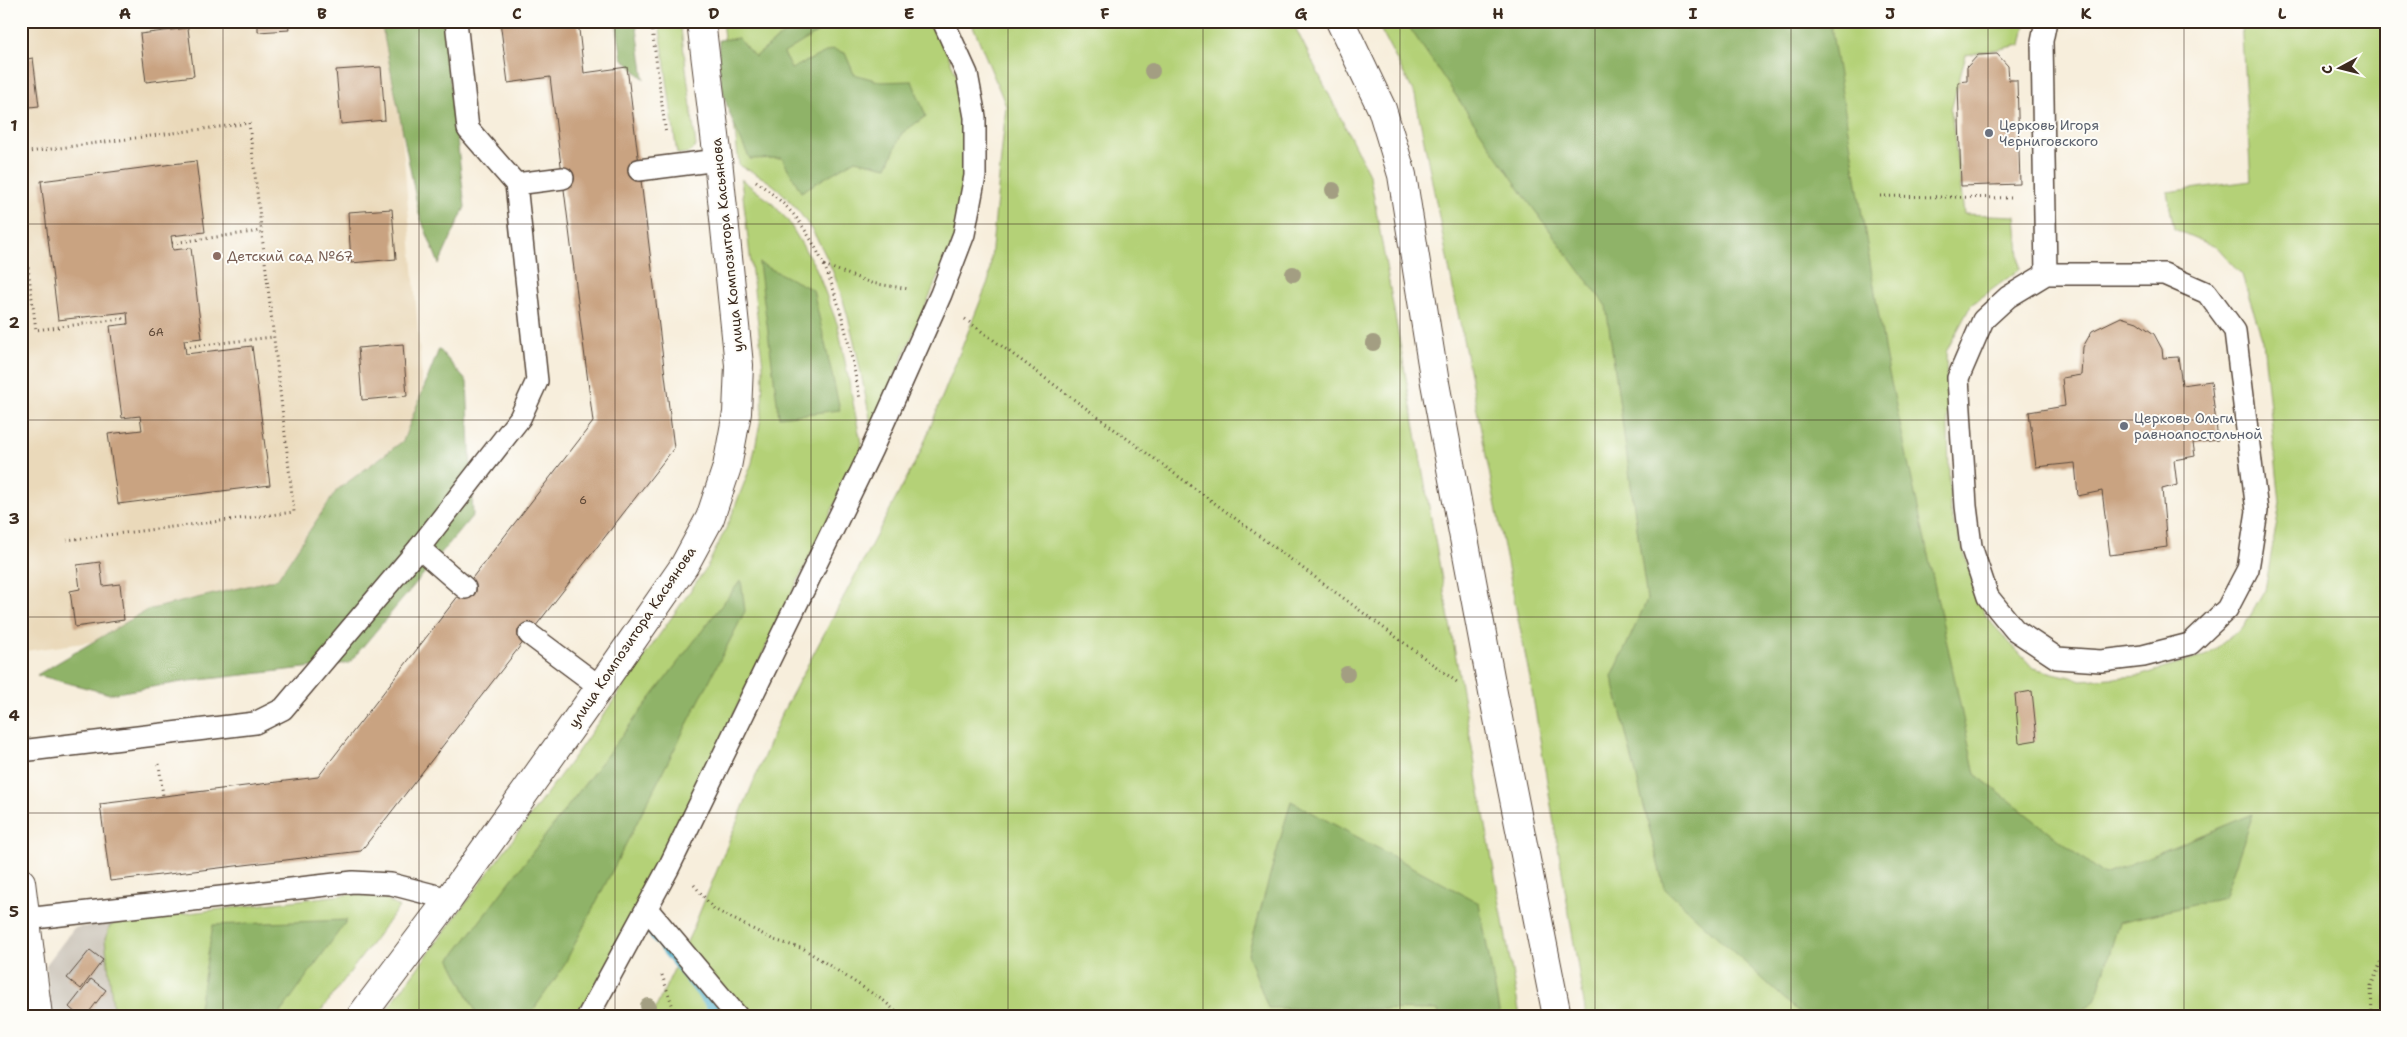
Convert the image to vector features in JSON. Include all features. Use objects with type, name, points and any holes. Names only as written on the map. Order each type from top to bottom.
[{"type":"street","name":"улица Композитора Касьянова","points":[[362,1016],[449,899],[600,688],[684,566],[710,518],[727,467],[738,413],[739,365],[718,160],[700,21]]},
{"type":"street","points":[[1340,21],[1382,109],[1402,175],[1435,383],[1493,693],[1557,1016]]},
{"type":"street","points":[[21,882],[38,1016]]},
{"type":"lane","points":[[21,751],[255,723],[284,709],[419,548],[520,418],[537,380],[516,184],[468,129],[456,21]]},
{"type":"lane","points":[[588,1016],[668,869],[870,451],[941,294],[964,234],[976,176],[975,117],[967,74],[943,21]]},
{"type":"lane","points":[[2046,21],[2042,41],[2046,274]]},
{"type":"lane","points":[[639,170],[718,160]]},
{"type":"lane","points":[[516,184],[564,178]]},
{"type":"lane","points":[[2046,274],[2164,274],[2207,293],[2235,331],[2257,511],[2248,569],[2227,609],[2190,644],[2144,656],[2101,661],[2057,658],[2015,630],[1988,597],[1971,546],[1966,506],[1958,378],[1983,320],[2008,297],[2046,274]]},
{"type":"lane","points":[[419,548],[465,588]]},
{"type":"lane","points":[[528,634],[600,688]]},
{"type":"lane","points":[[26,919],[353,882],[391,884],[449,899]]},
{"type":"lane","points":[[647,909],[737,1016]]},
{"type":"path","points":[[651,21],[670,166]]},
{"type":"path","points":[[21,153],[249,123],[294,512],[67,540]]},
{"type":"path","points":[[718,160],[740,171],[777,197],[798,220],[824,265],[844,323],[870,451]]},
{"type":"path","points":[[1880,196],[2024,199]]},
{"type":"path","points":[[21,212],[36,330],[128,318]]},
{"type":"path","points":[[172,243],[261,231]]},
{"type":"path","points":[[824,265],[871,283],[941,294],[954,311],[1447,675],[1468,690],[1493,693]]},
{"type":"path","points":[[185,347],[273,337]]},
{"type":"path","points":[[668,869],[694,885],[714,909],[774,940],[804,949],[884,1001],[901,1016]]},
{"type":"path","points":[[2372,1016],[2371,986],[2386,950]]},
{"type":"shaded area","name":"Детский сад №67","points":[[21,21],[393,21],[431,491],[274,617],[25,651],[21,625]]},
{"type":"shaded area","points":[[120,921],[110,926],[105,939],[114,1016],[52,1016],[46,965],[74,928]]},
{"type":"green space","points":[[381,21],[443,21],[465,207],[439,264],[419,214]]},
{"type":"green space","points":[[616,21],[636,21],[644,79],[622,58]]},
{"type":"green space","points":[[659,21],[680,21],[696,146],[689,153],[677,154]]},
{"type":"green space","points":[[722,21],[933,21],[957,76],[968,118],[967,177],[958,231],[872,428],[852,332],[843,300],[832,270],[818,241],[800,214],[778,189],[739,165]]},
{"type":"green space","points":[[799,21],[811,21],[823,29],[784,53],[791,69],[832,49],[845,53],[854,74],[882,82],[912,81],[926,116],[902,133],[887,167],[855,160],[801,192],[782,158],[750,159],[736,130],[726,102],[722,87],[719,57],[719,40],[738,38],[755,57]]},
{"type":"green space","points":[[971,21],[1292,21],[1370,176],[1520,1016],[652,1016],[692,931],[781,715],[920,453],[989,279],[1006,106]]},
{"type":"green space","points":[[1376,21],[2026,21],[2021,45],[1966,55],[1951,110],[1964,214],[2016,216],[2020,269],[1971,305],[1946,352],[1950,511],[1986,617],[2033,668],[2082,680],[2139,676],[2208,655],[2245,625],[2265,590],[2280,503],[2263,341],[2242,275],[2218,248],[2174,229],[2167,192],[2251,181],[2241,21],[2386,21],[2386,1016],[1586,1016],[1530,679],[1415,95]]},
{"type":"green space","points":[[1405,21],[1830,21],[1886,359],[1975,774],[2104,875],[2253,814],[2224,898],[2119,922],[2095,1001],[2073,1016],[1803,1016],[1664,888],[1612,677],[1647,600],[1606,306],[1527,200]]},
{"type":"green space","points":[[741,179],[772,203],[788,221],[816,268],[838,326],[862,448],[640,907],[578,1016],[382,1016],[576,754],[707,567],[729,522],[752,463],[762,413],[763,366]]},
{"type":"green space","points":[[759,263],[813,290],[840,410],[779,417]]},
{"type":"green space","points":[[439,349],[467,382],[473,515],[349,663],[182,682],[110,694],[37,675],[147,610],[277,579],[337,490],[403,441]]},
{"type":"green space","points":[[741,580],[745,611],[562,969],[529,1016],[478,1016],[450,960]]},
{"type":"green space","points":[[1291,801],[1479,903],[1500,1016],[1439,1016],[1438,1010],[1268,1008],[1248,954]]},
{"type":"green space","points":[[351,894],[379,895],[399,907],[317,1016],[114,1016],[105,939],[110,926],[120,921]]},
{"type":"green space","points":[[347,920],[278,1016],[214,1016],[198,1013],[213,925]]},
{"type":"building","points":[[258,21],[288,21],[289,30],[258,32]]},
{"type":"building","points":[[500,21],[578,21],[584,73],[627,67],[674,448],[361,851],[110,881],[100,804],[318,777],[593,422],[550,77],[508,83]]},
{"type":"building","points":[[188,28],[194,76],[146,82],[140,34]]},
{"type":"building","name":"Церковь Игоря Черниговского","points":[[1997,54],[2008,66],[2009,80],[2017,80],[2020,184],[1961,186],[1958,82],[1967,81],[1967,67],[1978,55]]},
{"type":"building","points":[[33,58],[39,106],[21,108],[21,60]]},
{"type":"building","points":[[381,67],[385,120],[341,124],[336,70]]},
{"type":"building","points":[[196,161],[205,232],[171,236],[173,250],[191,248],[202,338],[184,340],[186,354],[252,346],[270,485],[118,504],[108,434],[142,430],[140,416],[122,418],[110,326],[128,324],[127,312],[58,320],[41,181]]},
{"type":"building","points":[[392,209],[396,259],[351,263],[348,212]]},
{"type":"building","name":"Церковь Ольги равноапостольной","points":[[2121,317],[2137,322],[2154,334],[2162,349],[2163,358],[2178,357],[2182,385],[2211,381],[2218,440],[2193,443],[2195,456],[2174,460],[2177,485],[2162,489],[2167,547],[2110,555],[2102,491],[2078,496],[2075,463],[2036,467],[2029,412],[2065,406],[2062,378],[2081,375],[2083,347],[2092,331]]},
{"type":"building","points":[[403,344],[407,396],[362,400],[358,348]]},
{"type":"building","points":[[100,562],[103,586],[120,584],[124,620],[75,627],[70,591],[80,589],[77,565]]},
{"type":"building","points":[[2032,691],[2037,740],[2019,743],[2015,694]]},
{"type":"building","points":[[90,950],[103,960],[81,989],[67,978]]},
{"type":"building","points":[[91,979],[106,990],[86,1016],[79,1016],[69,1007]]},
{"type":"waterway","points":[[652,931],[720,1016]]},
{"type":"place","name":"Церковь Игоря Черниговского","points":[[1989,133]]},
{"type":"place","name":"Детский сад №67","points":[[217,256]]},
{"type":"place","name":"Церковь Ольги равноапостольной","points":[[2124,426]]}]
